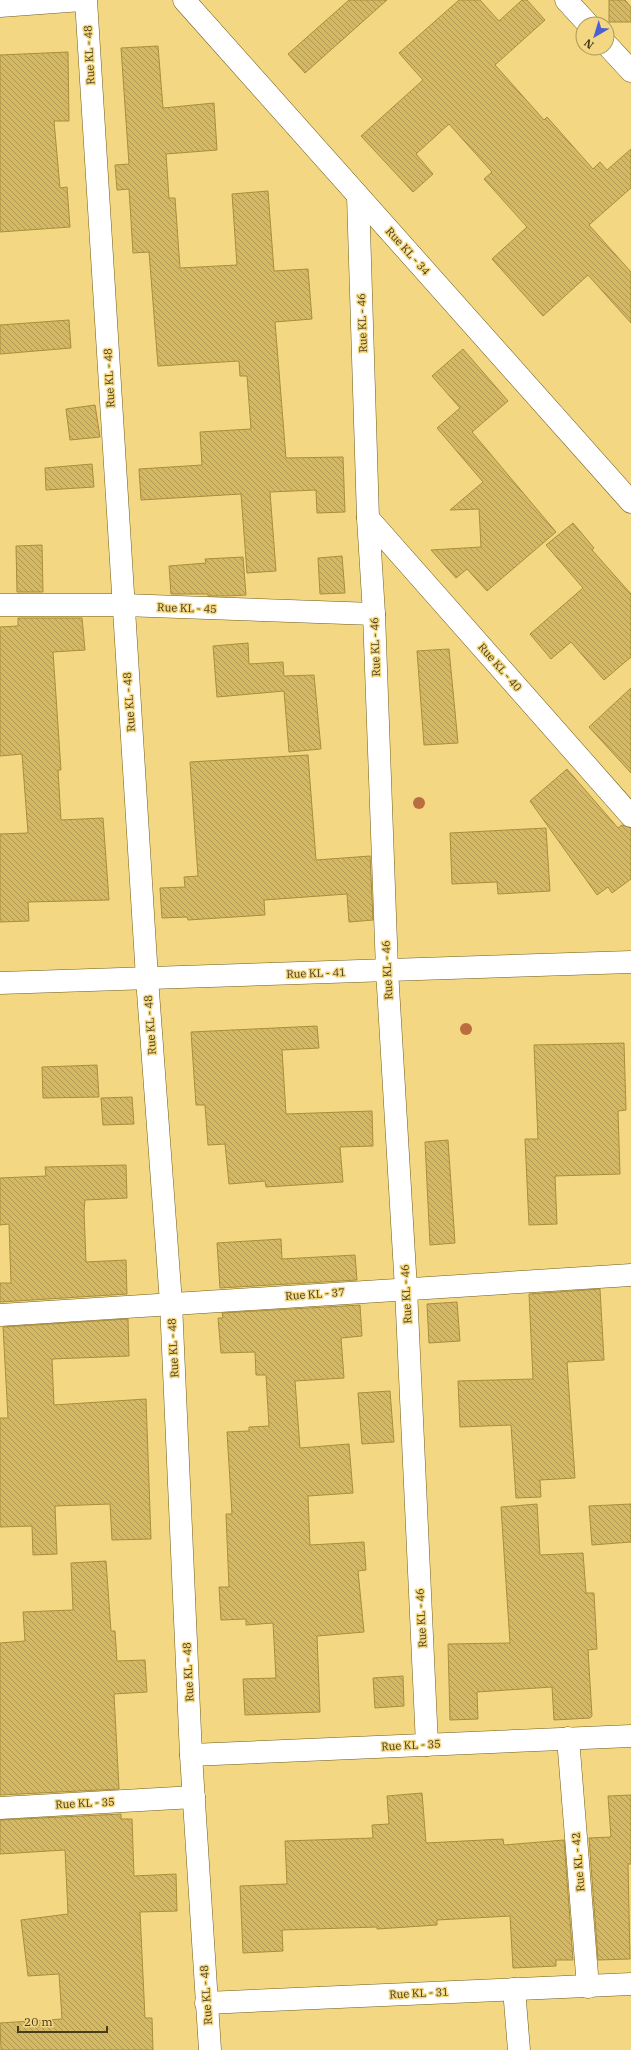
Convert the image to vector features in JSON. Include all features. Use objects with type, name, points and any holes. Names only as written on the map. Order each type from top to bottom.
[{"type":"street","points":[[0,6],[82,0]]},
{"type":"street","name":"Rue KL - 48","points":[[86,0],[147,978],[171,1303],[191,1755],[210,2050]]},
{"type":"street","name":"Rue KL - 34","points":[[184,0],[631,502]]},
{"type":"street","points":[[566,0],[581,16]]},
{"type":"street","points":[[615,54],[631,71]]},
{"type":"street","name":"Rue KL - 46","points":[[358,196],[368,518],[374,614],[386,970],[406,1289],[427,1744]]},
{"type":"street","name":"Rue KL - 40","points":[[368,518],[631,816]]},
{"type":"street","name":"Rue KL - 45","points":[[0,605],[123,605],[374,614]]},
{"type":"street","name":"Rue KL - 41","points":[[0,983],[631,962]]},
{"type":"street","name":"Rue KL - 37","points":[[0,1315],[171,1303],[631,1276]]},
{"type":"street","name":"Rue KL - 35","points":[[191,1755],[631,1736]]},
{"type":"street","name":"Rue KL - 42","points":[[568,1738],[588,1987]]},
{"type":"street","name":"Rue KL - 35","points":[[0,1808],[194,1797]]},
{"type":"street","name":"Rue KL - 31","points":[[206,2003],[631,1984]]},
{"type":"street","points":[[514,1989],[519,2050]]},
{"type":"building","points":[[349,0],[387,0],[305,73],[288,54]]},
{"type":"building","points":[[459,0],[480,0],[499,21],[522,0],[527,0],[545,20],[495,65],[544,120],[547,117],[593,169],[600,162],[607,170],[631,149],[631,188],[589,225],[631,272],[631,323],[588,275],[543,316],[492,259],[527,227],[484,179],[492,172],[449,124],[416,154],[433,174],[413,192],[361,136],[423,80],[399,53]]},
{"type":"building","points":[[609,0],[625,0],[631,7],[631,22],[615,22],[615,16],[609,16]]},
{"type":"building","points":[[158,46],[163,108],[214,103],[217,150],[166,154],[169,198],[175,198],[180,268],[237,265],[232,194],[268,191],[274,271],[308,269],[312,319],[275,322],[286,458],[343,457],[345,512],[317,513],[316,490],[270,492],[276,571],[247,573],[241,494],[141,500],[139,469],[202,465],[200,432],[251,429],[247,376],[240,376],[239,361],[158,366],[149,252],[133,253],[129,189],[117,190],[115,165],[129,164],[121,48]]},
{"type":"building","points":[[68,52],[69,121],[54,121],[60,188],[67,187],[70,227],[0,232],[0,55]]},
{"type":"building","points":[[69,320],[71,348],[0,354],[0,325]]},
{"type":"building","points":[[463,349],[508,401],[472,432],[556,532],[487,591],[467,569],[456,578],[431,550],[481,547],[479,509],[450,510],[483,482],[437,428],[460,408],[432,376]]},
{"type":"building","points":[[95,405],[100,437],[70,440],[66,409]]},
{"type":"building","points":[[92,464],[94,487],[46,490],[45,468]]},
{"type":"building","points":[[573,523],[594,548],[592,550],[631,594],[631,657],[604,680],[571,642],[551,659],[530,634],[583,588],[546,545]]},
{"type":"building","points":[[42,545],[43,592],[17,592],[16,546]]},
{"type":"building","points":[[342,556],[345,593],[320,594],[318,558]]},
{"type":"building","points":[[243,557],[246,595],[208,596],[208,594],[171,594],[169,566],[206,563],[205,559]]},
{"type":"building","points":[[18,618],[82,618],[85,650],[53,652],[61,770],[58,770],[61,820],[103,818],[109,900],[28,902],[29,921],[0,922],[0,834],[28,833],[22,754],[0,756],[0,627],[18,626]]},
{"type":"building","points":[[248,643],[249,664],[283,662],[284,676],[314,675],[321,749],[289,752],[284,691],[217,697],[213,646]]},
{"type":"building","points":[[449,649],[458,743],[424,745],[417,651]]},
{"type":"building","points":[[631,688],[631,773],[589,727]]},
{"type":"building","points":[[308,755],[316,860],[370,856],[373,920],[349,922],[347,894],[264,900],[265,915],[188,920],[187,917],[162,918],[160,888],[185,887],[184,877],[198,876],[190,762]]},
{"type":"building","points":[[567,769],[618,828],[622,825],[631,828],[631,879],[612,893],[608,887],[597,895],[530,801]]},
{"type":"building","points":[[546,828],[550,891],[498,894],[497,882],[452,884],[450,833]]},
{"type":"building","points":[[317,1026],[319,1048],[282,1050],[286,1114],[372,1111],[373,1146],[340,1147],[343,1182],[266,1187],[265,1181],[229,1184],[225,1144],[208,1145],[205,1105],[196,1105],[191,1032]]},
{"type":"building","points":[[624,1043],[626,1110],[618,1111],[620,1174],[555,1176],[557,1224],[529,1225],[525,1139],[538,1139],[534,1045]]},
{"type":"building","points":[[97,1065],[99,1097],[43,1098],[42,1067]]},
{"type":"building","points":[[132,1097],[134,1124],[103,1125],[101,1098]]},
{"type":"building","points":[[448,1140],[455,1243],[430,1245],[425,1142]]},
{"type":"building","points":[[126,1165],[127,1198],[85,1200],[84,1211],[86,1262],[126,1260],[127,1294],[0,1302],[0,1283],[11,1283],[9,1224],[0,1225],[0,1178],[46,1176],[45,1167]]},
{"type":"building","points":[[281,1239],[282,1259],[355,1255],[357,1280],[220,1288],[217,1243]]},
{"type":"building","points":[[600,1289],[604,1360],[567,1362],[575,1478],[540,1480],[541,1497],[516,1498],[511,1425],[460,1427],[458,1381],[533,1379],[529,1294]]},
{"type":"building","points":[[457,1302],[460,1341],[429,1343],[427,1304]]},
{"type":"building","points":[[360,1305],[362,1336],[341,1338],[344,1378],[295,1381],[300,1448],[349,1444],[353,1493],[308,1496],[310,1545],[364,1542],[366,1570],[358,1571],[364,1632],[317,1636],[320,1712],[245,1715],[243,1679],[276,1678],[273,1623],[246,1625],[246,1619],[221,1620],[219,1587],[229,1587],[226,1514],[232,1514],[227,1432],[249,1431],[249,1427],[269,1426],[266,1375],[256,1375],[255,1352],[221,1353],[218,1318],[223,1318],[222,1313]]},
{"type":"building","points":[[128,1319],[129,1356],[52,1359],[54,1405],[146,1399],[151,1539],[112,1540],[110,1504],[55,1506],[57,1554],[33,1555],[32,1526],[0,1527],[0,1418],[8,1418],[3,1327]]},
{"type":"building","points":[[390,1391],[394,1442],[362,1444],[358,1393]]},
{"type":"building","points":[[537,1504],[540,1555],[583,1553],[586,1593],[594,1593],[597,1649],[588,1650],[592,1716],[590,1718],[554,1720],[552,1687],[477,1692],[478,1719],[450,1720],[448,1644],[510,1643],[501,1507]]},
{"type":"building","points":[[631,1504],[631,1542],[592,1545],[589,1506]]},
{"type":"building","points":[[106,1561],[111,1631],[115,1631],[117,1661],[145,1660],[147,1692],[114,1694],[119,1789],[0,1795],[0,1643],[25,1641],[23,1612],[73,1610],[71,1563]]},
{"type":"building","points":[[403,1676],[404,1706],[375,1708],[373,1678]]},
{"type":"building","points":[[422,1793],[426,1843],[503,1839],[504,1845],[564,1840],[573,1960],[556,1960],[556,1966],[513,1968],[510,1916],[437,1920],[437,1925],[377,1929],[377,1927],[282,1930],[283,1951],[243,1953],[240,1886],[287,1884],[285,1841],[373,1838],[372,1825],[389,1824],[387,1796]]},
{"type":"building","points":[[631,1795],[631,1864],[628,1864],[630,1959],[598,1960],[589,1838],[611,1837],[608,1796]]},
{"type":"building","points":[[121,1814],[121,1819],[132,1819],[134,1876],[176,1874],[177,1911],[140,1912],[145,2018],[152,2018],[153,2050],[1,2050],[0,2023],[62,2019],[59,1974],[28,1976],[21,1920],[68,1914],[65,1850],[0,1854],[0,1820]]}]
